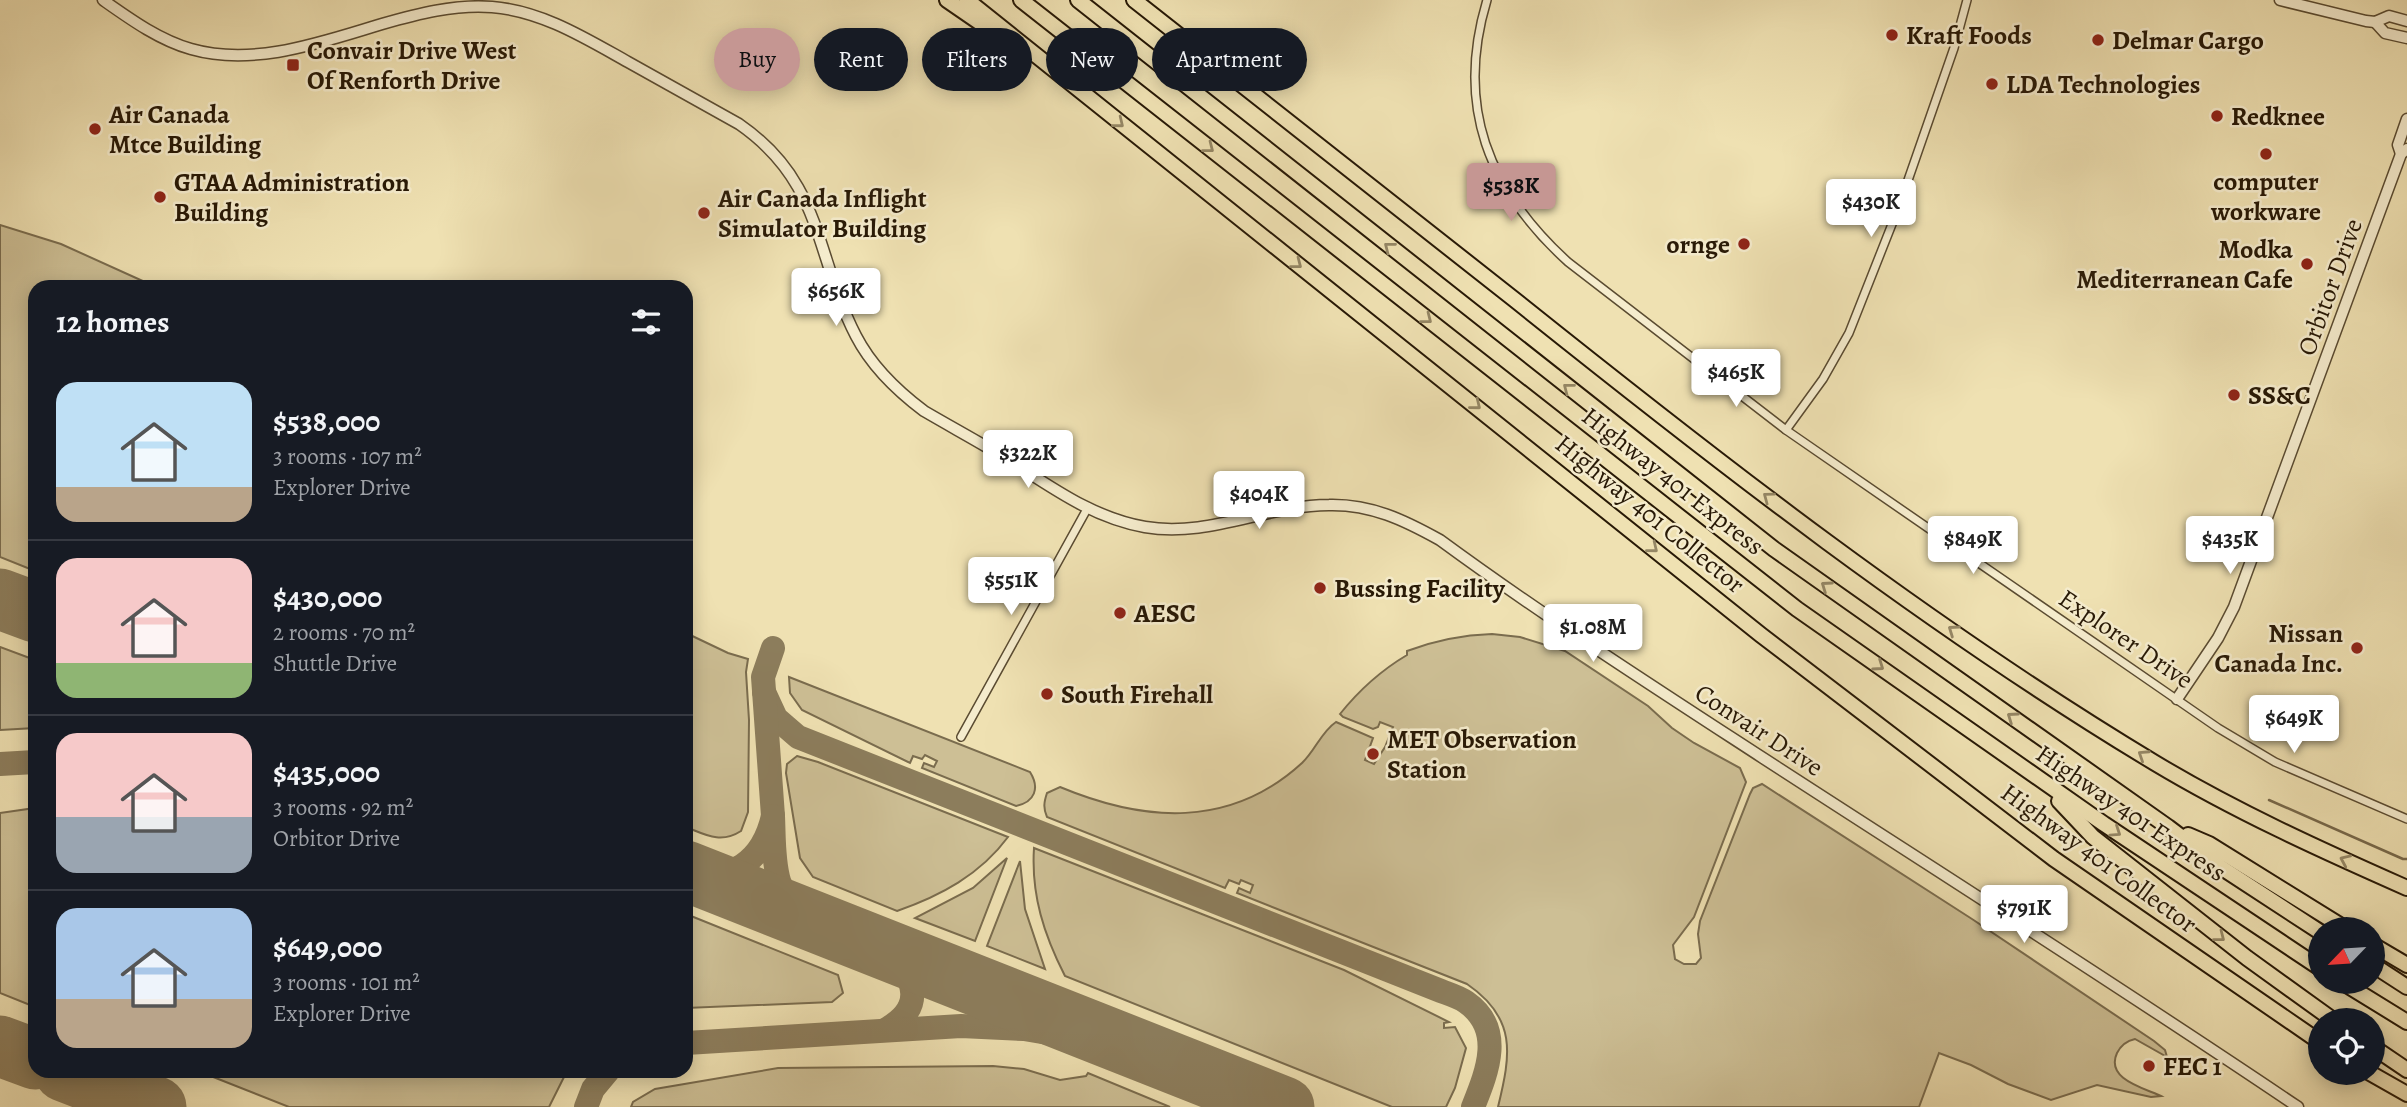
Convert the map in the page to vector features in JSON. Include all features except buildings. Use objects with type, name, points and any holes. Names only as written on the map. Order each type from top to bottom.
[{"type":"highway","points":[[947,0],[1046,67]]},
{"type":"highway","name":"Highway 401 Collector","points":[[967,0],[1046,64]]},
{"type":"highway","name":"Highway 401 Express","points":[[1021,0],[1797,609],[2039,780],[2308,960]]},
{"type":"highway","name":"Highway 401 Express","points":[[1078,0],[1773,549],[2222,867],[2308,924]]},
{"type":"highway","points":[[1134,0],[1709,453],[1852,560],[1994,659],[2156,763],[2314,846],[2407,888]]},
{"type":"highway","name":"Highway 401 Collector","points":[[1080,91],[1772,644],[2054,859],[2308,1034]]},
{"type":"highway","points":[[2039,780],[2093,838],[2247,958],[2316,1008]]},
{"type":"highway","points":[[2168,827],[2209,844],[2327,917]]},
{"type":"highway","points":[[2385,952],[2407,965]]},
{"type":"highway","points":[[2385,973],[2407,987]]},
{"type":"highway","points":[[2362,994],[2407,1022]]},
{"type":"highway","points":[[2385,1056],[2407,1070]]},
{"type":"highway","points":[[2385,1082],[2407,1094]]},
{"type":"street","name":"Convair Drive","points":[[103,0],[136,23],[168,40],[208,52],[280,52],[398,20],[461,8],[491,7],[532,15],[551,22],[739,124],[762,141],[789,171],[803,195],[852,328],[865,350],[882,374],[924,411],[1087,509],[1145,527],[1196,528],[1297,508],[1329,505],[1359,507],[1402,519],[1440,540],[1680,704],[1937,873],[2080,962],[2298,1107]]},
{"type":"street","name":"Explorer Drive","points":[[1487,0],[1480,23],[1475,61],[1474,95],[1481,130],[1502,184],[1518,210],[1540,236],[1568,262],[1786,430],[2218,728],[2275,762],[2407,819]]},
{"type":"street","points":[[1786,430],[1823,379],[1849,333],[1898,209],[1954,48],[1967,0]]},
{"type":"street","points":[[2280,0],[2375,22],[2385,33],[2407,38]]},
{"type":"street","points":[[2375,22],[2389,16],[2407,21]]},
{"type":"street","name":"Orbitor Drive","points":[[2177,699],[2218,639],[2234,607],[2404,152],[2398,145],[2407,119]]},
{"type":"street","points":[[961,737],[1087,509]]},
{"type":"shaded area","points":[[0,225],[61,244],[141,280],[28,280],[28,568],[0,557]]},
{"type":"shaded area","points":[[1492,634],[1520,637],[1565,651],[1648,706],[1672,728],[1694,743],[1740,768],[1746,782],[1694,917],[1673,945],[1675,959],[1684,964],[1696,964],[1701,958],[1698,934],[1700,921],[1750,794],[1753,788],[1762,784],[1972,919],[2154,1041],[2165,1050],[2167,1057],[2135,1039],[2126,1042],[2117,1053],[2116,1070],[2136,1086],[2161,1096],[2151,1097],[2097,1085],[2051,1100],[1939,1053],[1919,1107],[1498,1107],[1506,1070],[1506,1038],[1495,1010],[1467,984],[1237,893],[1239,888],[1250,893],[1253,885],[1241,880],[1239,884],[1229,880],[1225,888],[1047,817],[1044,805],[1047,793],[1060,787],[1092,799],[1154,812],[1185,813],[1216,809],[1246,800],[1302,763],[1336,722],[1373,738],[1365,760],[1374,764],[1393,727],[1380,722],[1378,727],[1373,729],[1343,717],[1340,714],[1355,696],[1379,674],[1407,655],[1407,651],[1449,639]]},
{"type":"shaded area","points":[[693,636],[748,659],[748,812],[741,831],[734,835],[720,838],[693,830]]},
{"type":"shaded area","points":[[0,647],[28,657],[28,728],[0,730]]},
{"type":"shaded area","points":[[789,677],[1030,772],[1035,783],[1034,794],[1028,801],[1016,806],[922,768],[924,763],[934,767],[937,761],[925,755],[922,759],[913,756],[910,763],[802,710],[790,693]]},
{"type":"shaded area","points":[[797,756],[1008,837],[985,862],[958,883],[897,911],[813,877],[800,858],[786,773],[787,764]]},
{"type":"shaded area","points":[[28,809],[28,1004],[0,993],[0,813]]},
{"type":"shaded area","points":[[1034,848],[1344,970],[1449,1022],[1444,1023],[1444,1028],[1455,1027],[1466,1048],[1455,1088],[1446,1107],[1392,1107],[1065,976],[1040,914]]},
{"type":"shaded area","points":[[1007,858],[975,941],[915,918],[973,888]]},
{"type":"shaded area","points":[[1020,861],[1025,909],[1045,969],[987,946]]},
{"type":"shaded area","points":[[693,917],[838,975],[843,993],[832,1002],[693,1008]]},
{"type":"shaded area","points":[[993,1066],[1024,1069],[1060,1080],[1086,1076],[1088,1073],[1170,1107],[631,1107],[633,1102],[655,1089],[778,1068]]},
{"type":"shaded area","points":[[216,1078],[564,1078],[549,1107],[289,1107]]},
{"type":"waterway","points":[[2269,800],[2407,859]]},
{"type":"taxiway","points":[[0,602],[28,611]]},
{"type":"taxiway","points":[[773,648],[763,677],[773,816]]},
{"type":"taxiway","points":[[764,692],[776,718],[798,737],[1463,1000],[1478,1013],[1486,1025],[1489,1038],[1487,1066],[1473,1107]]},
{"type":"taxiway","points":[[0,764],[28,762]]},
{"type":"taxiway","points":[[693,870],[717,874],[743,865],[762,845],[773,816],[776,865],[779,881],[786,895],[810,917],[891,950]]},
{"type":"taxiway","points":[[885,1030],[906,1013],[912,993],[906,973],[890,951]]},
{"type":"taxiway","points":[[693,1043],[961,1026],[1024,1029],[1131,1047]]},
{"type":"taxiway","points":[[586,1107],[593,1089],[602,1078]]},
{"type":"runway","points":[[0,599],[28,609]]},
{"type":"runway","points":[[693,874],[1284,1107]]},
{"type":"runway","points":[[0,1046],[28,1056]]},
{"type":"runway","points":[[82,1078],[156,1107]]},
{"type":"place","name":"Kraft Foods","points":[[1892,35]]},
{"type":"place","name":"Delmar Cargo","points":[[2098,40]]},
{"type":"place","name":"Convair Drive West Of Renforth Drive","points":[[293,65]]},
{"type":"place","name":"LDA Technologies","points":[[1992,84]]},
{"type":"place","name":"Redknee","points":[[2217,116]]},
{"type":"place","name":"Air Canada Mtce Building","points":[[95,129]]},
{"type":"place","name":"computer workware","points":[[2266,154]]},
{"type":"place","name":"GTAA Administration Building","points":[[160,197]]},
{"type":"place","name":"Air Canada Inflight Simulator Building","points":[[704,213]]},
{"type":"place","name":"ornge","points":[[1744,244]]},
{"type":"place","name":"Modka Mediterranean Cafe","points":[[2307,264]]},
{"type":"place","name":"SS&C","points":[[2234,395]]},
{"type":"place","name":"Bussing Facility","points":[[1320,588]]},
{"type":"place","name":"AESC","points":[[1120,613]]},
{"type":"place","name":"Nissan Canada Inc.","points":[[2357,648]]},
{"type":"place","name":"South Firehall","points":[[1047,694]]},
{"type":"place","name":"MET Observation Station","points":[[1373,754]]},
{"type":"place","name":"FEC 1","points":[[2149,1066]]}]
